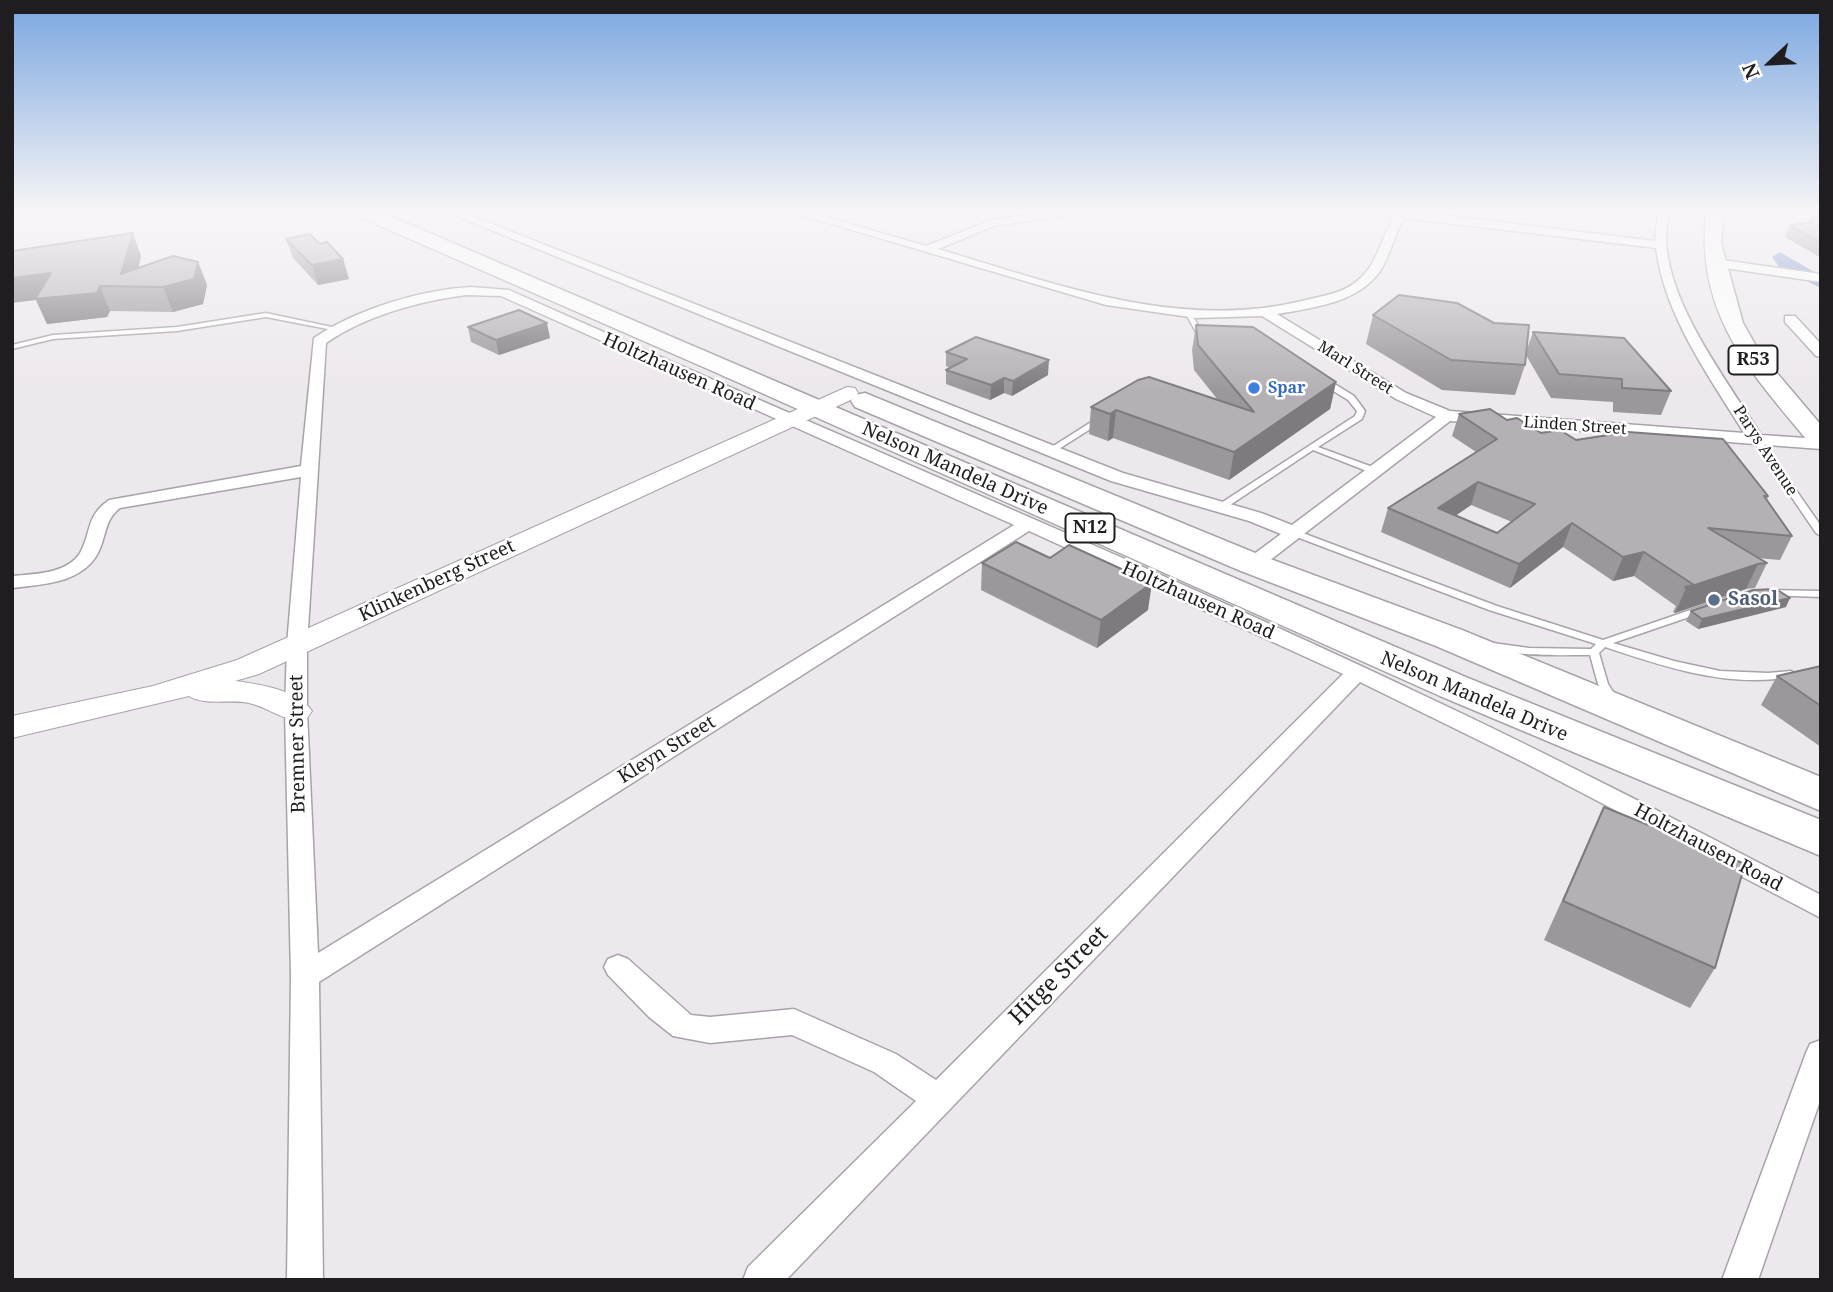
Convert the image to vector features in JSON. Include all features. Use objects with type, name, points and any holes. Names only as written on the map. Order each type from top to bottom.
[{"type":"highway","name":"Nelson Mandela Drive","points":[[492,271],[801,414],[1584,743],[1821,839]]},
{"type":"highway","name":"Nelson Mandela Drive","points":[[555,271],[1254,564],[1449,638],[1821,795]]},
{"type":"highway","points":[[1584,743],[1629,770],[1821,863]]},
{"type":"main road","name":"R53","points":[[1717,271],[1732,323],[1750,356],[1821,443]]},
{"type":"street","points":[[602,271],[1051,450],[1157,490],[1222,507],[1292,532]]},
{"type":"street","points":[[1001,271],[1122,306],[1190,316],[1266,313],[1330,298],[1364,283],[1370,271]]},
{"type":"street","name":"Parys Avenue","points":[[1667,271],[1673,298],[1756,439]]},
{"type":"street","points":[[1772,271],[1811,277]]},
{"type":"street","name":"Holtzhausen Road","points":[[338,329],[443,295],[467,291],[504,293],[801,414],[1028,524],[1357,673],[1526,754],[1821,908]]},
{"type":"street","name":"Marl Street","points":[[1266,313],[1401,397],[1447,416]]},
{"type":"street","points":[[1790,318],[1821,353]]},
{"type":"street","name":"Bremner Street","points":[[304,1280],[305,976],[296,711],[297,646],[319,341],[338,329]]},
{"type":"street","name":"Klinkenberg Street","points":[[12,727],[158,695],[248,667],[847,393]]},
{"type":"street","points":[[1401,397],[1408,405],[1419,437]]},
{"type":"street","points":[[1254,564],[1292,532],[1447,416]]},
{"type":"street","name":"Linden Street","points":[[1447,416],[1821,443]]},
{"type":"street","points":[[1419,437],[1493,421]]},
{"type":"street","points":[[12,582],[45,577],[79,565],[88,555],[99,518],[115,504],[310,470]]},
{"type":"street","name":"Kleyn Street","points":[[305,976],[1028,524]]},
{"type":"street","name":"Hitge Street","points":[[761,1280],[1357,673]]},
{"type":"street","points":[[158,695],[244,691],[265,696],[296,711]]},
{"type":"street","points":[[618,967],[659,1008],[684,1027],[710,1030],[794,1022],[884,1063],[939,1099]]},
{"type":"street","points":[[1740,1280],[1821,1053]]},
{"type":"lane","points":[[12,347],[53,337],[177,329],[266,315],[338,329]]},
{"type":"lane","points":[[1190,316],[1198,331],[1220,336]]},
{"type":"lane","points":[[1222,507],[1359,417],[1362,411],[1351,398],[1317,376]]},
{"type":"lane","points":[[1051,450],[1107,416]]},
{"type":"lane","name":"Parys Avenue","points":[[1756,439],[1821,533]]},
{"type":"lane","points":[[1312,447],[1375,471]]},
{"type":"lane","points":[[1292,532],[1598,647],[1747,678],[1802,672]]},
{"type":"lane","points":[[1760,593],[1821,594]]},
{"type":"lane","points":[[1449,638],[1529,651],[1598,647],[1747,594]]},
{"type":"lane","points":[[1598,647],[1608,695],[1622,713]]},
{"type":"building","points":[[12,271],[122,271],[121,274],[129,271],[196,271],[194,279],[163,287],[100,286],[97,293],[35,299],[51,273],[12,278]]},
{"type":"building","points":[[1399,295],[1457,303],[1494,323],[1529,325],[1525,365],[1451,360],[1373,315]]},
{"type":"building","points":[[519,310],[547,323],[496,340],[468,327]]},
{"type":"building","points":[[1196,325],[1253,327],[1336,382],[1234,452],[1116,410],[1110,414],[1091,407],[1138,380],[1149,377],[1254,412],[1198,345]]},
{"type":"building","points":[[1533,332],[1624,338],[1671,391],[1622,388],[1622,379],[1559,374]]},
{"type":"building","points":[[976,337],[1049,360],[1013,381],[1004,378],[991,385],[946,370],[967,359],[946,352]]},
{"type":"building","points":[[1490,409],[1507,420],[1517,418],[1541,433],[1560,430],[1576,440],[1628,432],[1723,439],[1768,496],[1764,496],[1792,536],[1708,528],[1767,563],[1686,588],[1694,585],[1644,552],[1623,557],[1572,523],[1519,564],[1388,508],[1497,439],[1459,414]],"holes":[[[1478,482],[1535,504],[1497,533],[1438,508]]]},
{"type":"building","points":[[1016,542],[1050,558],[1069,545],[1152,583],[1101,620],[982,563]]},
{"type":"building","points":[[1776,589],[1790,598],[1702,619],[1691,611],[1753,590]]},
{"type":"building","points":[[1821,666],[1821,706],[1777,676]]},
{"type":"building","points":[[1604,807],[1745,864],[1715,968],[1563,901]]},
{"type":"waterway","points":[[1798,271],[1821,283]]},
{"type":"place","name":"Spar","points":[[1254,388]]},
{"type":"place","name":"Sasol","points":[[1714,600]]}]
